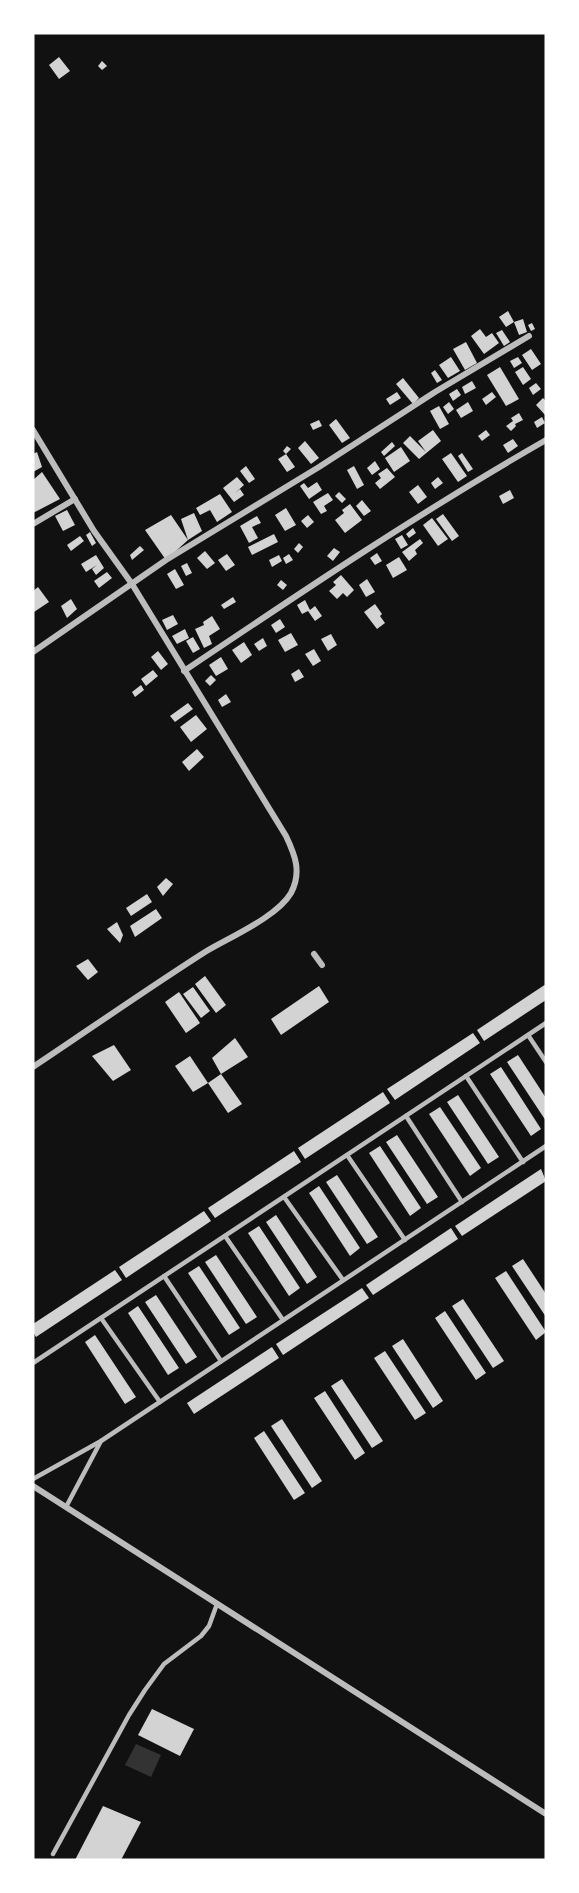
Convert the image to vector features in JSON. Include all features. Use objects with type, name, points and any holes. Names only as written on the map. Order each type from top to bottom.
[{"type":"street","points":[[33,652],[166,560],[529,336]]},
{"type":"street","points":[[33,430],[75,499],[132,584],[286,836],[295,856],[297,870],[296,880],[284,902],[272,913],[206,951],[33,1067]]},
{"type":"street","points":[[184,671],[392,532],[546,440]]},
{"type":"street","points":[[33,524],[75,499]]},
{"type":"street","points":[[314,954],[322,965]]},
{"type":"street","points":[[33,1486],[546,1814]]},
{"type":"lane","points":[[33,1363],[546,1023]]},
{"type":"lane","points":[[528,1035],[546,1062]]},
{"type":"lane","points":[[466,1076],[522,1162]]},
{"type":"lane","points":[[406,1116],[462,1202]]},
{"type":"lane","points":[[33,1479],[101,1441],[546,1146]]},
{"type":"lane","points":[[347,1155],[405,1239]]},
{"type":"lane","points":[[284,1197],[343,1281]]},
{"type":"lane","points":[[225,1236],[283,1320]]},
{"type":"lane","points":[[164,1276],[221,1361]]},
{"type":"lane","points":[[101,1318],[160,1402]]},
{"type":"lane","points":[[66,1507],[101,1441]]},
{"type":"lane","points":[[53,1854],[145,1690],[164,1664],[201,1636],[209,1626],[217,1605]]},
{"type":"shaded area","points":[[136,1744],[161,1755],[151,1777],[125,1765]]},
{"type":"building","points":[[59,57],[70,71],[59,79],[49,65]]},
{"type":"building","points":[[102,61],[107,66],[102,70],[98,66]]},
{"type":"building","points":[[508,311],[514,322],[506,327],[499,317]]},
{"type":"building","points":[[523,319],[527,332],[519,335],[514,322]]},
{"type":"building","points":[[532,323],[535,329],[531,331],[528,325]]},
{"type":"building","points":[[480,329],[486,337],[492,333],[499,343],[484,354],[471,336]]},
{"type":"building","points":[[502,330],[510,342],[504,346],[496,333]]},
{"type":"building","points":[[466,342],[477,363],[465,370],[453,349]]},
{"type":"building","points":[[531,349],[541,364],[532,370],[522,355]]},
{"type":"building","points":[[451,357],[460,371],[448,378],[439,365]]},
{"type":"building","points":[[518,357],[522,363],[514,368],[510,361]]},
{"type":"building","points":[[500,367],[519,399],[506,406],[487,375]]},
{"type":"building","points":[[523,367],[531,379],[523,385],[515,372]]},
{"type":"building","points":[[435,370],[442,380],[437,383],[431,373]]},
{"type":"building","points":[[403,378],[419,398],[413,404],[396,384]]},
{"type":"building","points":[[472,381],[476,388],[465,394],[462,387]]},
{"type":"building","points":[[536,383],[541,389],[533,395],[529,388]]},
{"type":"building","points":[[457,389],[461,395],[453,401],[449,394]]},
{"type":"building","points":[[397,392],[401,398],[390,405],[386,399]]},
{"type":"building","points":[[492,392],[496,397],[486,405],[482,399]]},
{"type":"building","points":[[543,398],[546,401],[546,416],[536,405]]},
{"type":"building","points":[[449,402],[454,409],[448,414],[443,407]]},
{"type":"building","points":[[468,402],[473,411],[461,418],[456,410]]},
{"type":"building","points":[[439,406],[449,424],[440,429],[430,411]]},
{"type":"building","points":[[519,413],[523,420],[515,424],[516,426],[511,431],[506,426],[513,421],[511,418]]},
{"type":"building","points":[[542,417],[545,423],[537,428],[534,422]]},
{"type":"building","points":[[336,419],[350,438],[342,443],[329,425]]},
{"type":"building","points":[[319,420],[322,426],[313,430],[310,424]]},
{"type":"building","points":[[433,430],[441,441],[419,459],[403,443],[410,436],[426,452],[418,441]]},
{"type":"building","points":[[486,430],[490,435],[482,441],[478,436]]},
{"type":"building","points":[[513,439],[518,446],[508,453],[503,445]]},
{"type":"building","points":[[305,441],[319,458],[311,464],[298,448]]},
{"type":"building","points":[[392,442],[395,446],[384,456],[381,452]]},
{"type":"building","points":[[287,446],[291,449],[286,454],[283,451]]},
{"type":"building","points":[[401,447],[410,461],[394,472],[385,458]]},
{"type":"building","points":[[37,452],[42,467],[33,472],[33,454]]},
{"type":"building","points":[[451,453],[467,476],[458,482],[442,459]]},
{"type":"building","points":[[462,453],[473,469],[468,472],[458,456]]},
{"type":"building","points":[[286,454],[295,467],[287,472],[278,459]]},
{"type":"building","points":[[375,461],[380,469],[372,475],[367,468]]},
{"type":"building","points":[[246,466],[255,479],[249,483],[240,471]]},
{"type":"building","points":[[354,466],[364,485],[357,489],[347,470]]},
{"type":"building","points":[[387,468],[395,477],[380,489],[375,483],[381,478],[378,474]]},
{"type":"building","points":[[42,472],[60,499],[33,513],[33,480]]},
{"type":"building","points":[[237,477],[244,485],[235,493],[240,489],[244,495],[234,502],[223,488]]},
{"type":"building","points":[[438,477],[443,483],[435,489],[431,483]]},
{"type":"building","points":[[317,482],[322,490],[309,499],[300,486],[304,483],[308,488]]},
{"type":"building","points":[[418,485],[427,497],[418,504],[409,492]]},
{"type":"building","points":[[510,490],[514,498],[503,504],[499,496]]},
{"type":"building","points":[[339,492],[346,499],[342,503],[335,496]]},
{"type":"building","points":[[328,493],[333,500],[324,506],[327,511],[321,514],[313,502]]},
{"type":"building","points":[[220,494],[232,512],[217,522],[210,510],[200,515],[196,508]]},
{"type":"building","points":[[362,500],[371,511],[364,516],[356,506]]},
{"type":"building","points":[[350,504],[362,520],[345,533],[335,520]]},
{"type":"building","points":[[286,508],[296,525],[285,531],[275,515]]},
{"type":"building","points":[[67,510],[75,525],[63,531],[55,516]]},
{"type":"building","points":[[194,513],[202,531],[188,540],[181,519]]},
{"type":"building","points":[[443,514],[459,536],[452,541],[436,519]]},
{"type":"building","points":[[171,515],[188,540],[166,560],[145,530]]},
{"type":"building","points":[[308,515],[314,522],[307,528],[301,521]]},
{"type":"building","points":[[257,516],[261,523],[252,527],[258,538],[249,543],[240,526]]},
{"type":"building","points":[[432,518],[448,539],[438,546],[423,525]]},
{"type":"building","points":[[413,528],[416,533],[409,538],[406,534]]},
{"type":"building","points":[[90,532],[96,543],[92,546],[86,535]]},
{"type":"building","points":[[274,534],[278,542],[252,555],[248,547]]},
{"type":"building","points":[[402,535],[408,545],[401,549],[395,539]]},
{"type":"building","points":[[80,536],[84,541],[71,551],[67,545]]},
{"type":"building","points":[[420,539],[423,543],[415,550],[417,554],[409,561],[402,552]]},
{"type":"building","points":[[299,543],[303,547],[298,553],[294,549]]},
{"type":"building","points":[[140,546],[144,550],[132,560],[130,555]]},
{"type":"building","points":[[334,548],[340,552],[333,561],[327,556]]},
{"type":"building","points":[[205,551],[215,563],[207,569],[197,558]]},
{"type":"building","points":[[377,553],[382,561],[375,565],[370,558]]},
{"type":"building","points":[[227,554],[235,565],[226,571],[218,560]]},
{"type":"building","points":[[289,554],[293,560],[286,564],[283,558]]},
{"type":"building","points":[[96,555],[104,568],[96,575],[92,569],[97,565],[86,572],[81,564]]},
{"type":"building","points":[[279,555],[282,561],[272,567],[269,560]]},
{"type":"building","points":[[399,557],[407,570],[393,578],[386,565]]},
{"type":"building","points":[[187,563],[192,573],[186,576],[181,566]]},
{"type":"building","points":[[175,569],[184,585],[176,589],[167,574]]},
{"type":"building","points":[[107,572],[112,578],[99,588],[94,581]]},
{"type":"building","points":[[341,575],[354,590],[347,597],[343,593],[337,599],[329,591],[336,585],[333,582]]},
{"type":"building","points":[[367,579],[375,592],[366,597],[359,585]]},
{"type":"building","points":[[281,580],[287,585],[283,590],[277,585]]},
{"type":"building","points":[[38,587],[49,602],[34,612],[33,591]]},
{"type":"building","points":[[233,597],[236,602],[224,609],[221,605]]},
{"type":"building","points":[[71,599],[77,609],[67,618],[61,606]]},
{"type":"building","points":[[305,600],[310,610],[315,606],[322,616],[315,621],[308,611],[302,614],[297,605]]},
{"type":"building","points":[[375,604],[385,623],[377,629],[364,612]]},
{"type":"building","points":[[173,615],[178,624],[167,630],[162,620]]},
{"type":"building","points":[[212,616],[220,629],[209,636],[212,644],[204,648],[195,629],[204,625],[203,622]]},
{"type":"building","points":[[280,619],[285,627],[276,633],[271,625]]},
{"type":"building","points":[[185,629],[189,638],[177,644],[172,636]]},
{"type":"building","points":[[291,633],[298,645],[285,652],[278,640]]},
{"type":"building","points":[[331,634],[337,645],[328,651],[321,639]]},
{"type":"building","points":[[193,637],[200,649],[193,653],[186,641]]},
{"type":"building","points":[[263,638],[267,646],[259,651],[254,644]]},
{"type":"building","points":[[244,642],[252,655],[241,663],[232,650]]},
{"type":"building","points":[[314,649],[321,661],[313,666],[305,654]]},
{"type":"building","points":[[158,651],[168,664],[161,670],[151,657]]},
{"type":"building","points":[[221,657],[228,669],[216,676],[209,665]]},
{"type":"building","points":[[299,669],[304,677],[295,682],[291,674]]},
{"type":"building","points":[[153,670],[158,676],[146,686],[141,679]]},
{"type":"building","points":[[211,675],[216,680],[210,686],[205,681]]},
{"type":"building","points":[[141,685],[144,690],[135,697],[132,692]]},
{"type":"building","points":[[226,694],[231,702],[222,707],[218,700]]},
{"type":"building","points":[[188,703],[193,709],[175,722],[170,716]]},
{"type":"building","points":[[196,715],[207,729],[191,742],[180,727]]},
{"type":"building","points":[[197,749],[204,757],[189,771],[182,762]]},
{"type":"building","points":[[166,878],[173,884],[163,896],[157,887]]},
{"type":"building","points":[[147,894],[152,902],[131,916],[126,908]]},
{"type":"building","points":[[156,909],[162,918],[135,937],[130,926]]},
{"type":"building","points":[[117,922],[123,935],[120,943],[107,929]]},
{"type":"building","points":[[88,959],[98,972],[88,980],[76,966]]},
{"type":"building","points":[[205,976],[226,1005],[216,1013],[195,984]]},
{"type":"building","points":[[546,984],[546,1000],[484,1041],[477,1030]]},
{"type":"building","points":[[319,986],[329,1002],[281,1035],[271,1019]]},
{"type":"building","points":[[193,987],[210,1011],[201,1018],[183,994]]},
{"type":"building","points":[[179,992],[200,1023],[186,1033],[165,1002]]},
{"type":"building","points":[[473,1033],[480,1043],[395,1100],[387,1089]]},
{"type":"building","points":[[235,1038],[248,1057],[221,1074],[212,1058]]},
{"type":"building","points":[[114,1045],[131,1070],[113,1081],[92,1056]]},
{"type":"building","points":[[518,1055],[546,1098],[546,1121],[507,1062]]},
{"type":"building","points":[[190,1056],[208,1083],[193,1092],[175,1066]]},
{"type":"building","points":[[501,1067],[541,1129],[531,1136],[490,1074]]},
{"type":"building","points":[[221,1074],[242,1104],[228,1113],[208,1083]]},
{"type":"building","points":[[383,1092],[390,1103],[305,1159],[298,1148]]},
{"type":"building","points":[[458,1095],[499,1157],[488,1164],[447,1102]]},
{"type":"building","points":[[440,1107],[481,1168],[470,1176],[429,1114]]},
{"type":"building","points":[[397,1135],[438,1197],[427,1204],[386,1142]]},
{"type":"building","points":[[380,1146],[421,1208],[410,1216],[369,1153]]},
{"type":"building","points":[[294,1151],[301,1162],[215,1218],[208,1208]]},
{"type":"building","points":[[541,1169],[546,1181],[462,1236],[455,1226]]},
{"type":"building","points":[[337,1175],[378,1237],[367,1244],[326,1182]]},
{"type":"building","points":[[319,1186],[360,1248],[350,1256],[309,1193]]},
{"type":"building","points":[[204,1211],[211,1221],[126,1278],[119,1267]]},
{"type":"building","points":[[276,1215],[317,1277],[307,1284],[266,1222]]},
{"type":"building","points":[[259,1226],[300,1288],[289,1296],[248,1233]]},
{"type":"building","points":[[451,1228],[458,1239],[373,1295],[366,1285]]},
{"type":"building","points":[[216,1255],[257,1317],[246,1324],[205,1262]]},
{"type":"building","points":[[523,1259],[546,1294],[546,1317],[512,1266]]},
{"type":"building","points":[[199,1266],[240,1328],[229,1335],[188,1273]]},
{"type":"building","points":[[115,1270],[122,1280],[36,1337],[33,1324]]},
{"type":"building","points":[[506,1271],[546,1332],[536,1340],[495,1278]]},
{"type":"building","points":[[362,1288],[369,1298],[283,1355],[276,1344]]},
{"type":"building","points":[[156,1295],[197,1357],[186,1364],[145,1302]]},
{"type":"building","points":[[463,1299],[504,1361],[493,1368],[452,1306]]},
{"type":"building","points":[[138,1306],[179,1368],[168,1375],[128,1313]]},
{"type":"building","points":[[445,1311],[486,1373],[476,1380],[435,1318]]},
{"type":"building","points":[[95,1335],[136,1397],[125,1404],[85,1342]]},
{"type":"building","points":[[403,1339],[443,1401],[433,1408],[392,1346]]},
{"type":"building","points":[[272,1347],[279,1358],[194,1414],[187,1403]]},
{"type":"building","points":[[385,1351],[426,1413],[415,1420],[374,1358]]},
{"type":"building","points":[[342,1379],[383,1441],[372,1448],[331,1386]]},
{"type":"building","points":[[325,1391],[365,1453],[355,1460],[314,1398]]},
{"type":"building","points":[[282,1419],[322,1481],[312,1488],[271,1426]]},
{"type":"building","points":[[264,1431],[305,1493],[294,1500],[254,1438]]},
{"type":"building","points":[[152,1709],[194,1729],[180,1756],[138,1735]]},
{"type":"building","points":[[103,1806],[141,1822],[121,1860],[75,1860]]}]
